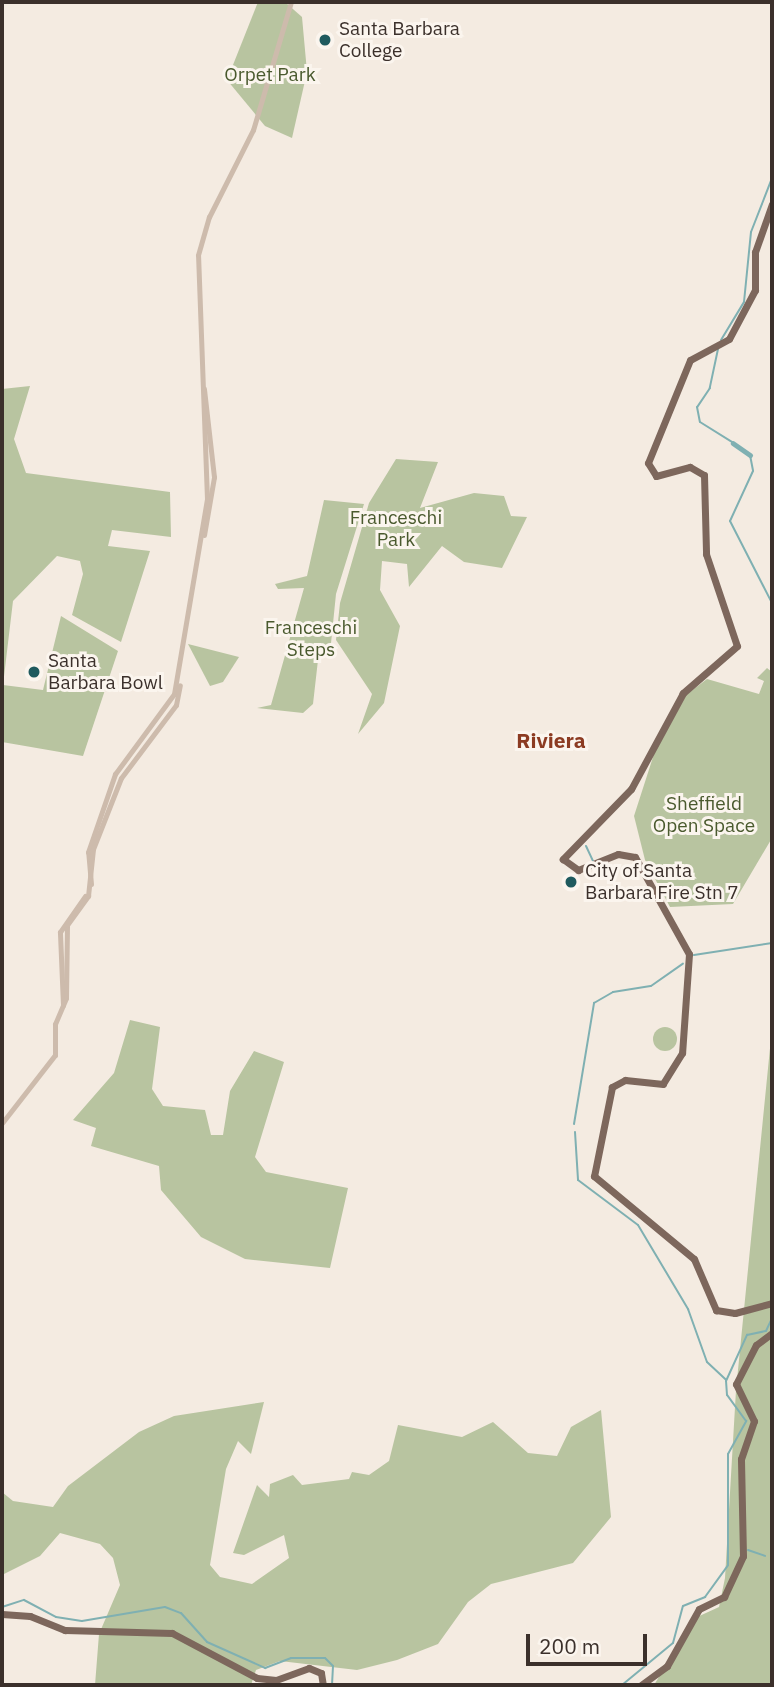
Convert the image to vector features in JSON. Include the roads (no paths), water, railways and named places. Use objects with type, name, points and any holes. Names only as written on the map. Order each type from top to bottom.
[{"type":"main road","points":[[772,204],[755,252],[757,286],[734,332],[690,360],[648,465],[656,476],[690,467],[705,477],[706,554],[737,646],[683,693],[631,789],[563,859],[578,870],[620,853],[635,857],[688,951],[688,1036],[678,1063],[661,1085],[625,1080],[612,1087],[607,1132],[593,1174],[693,1258],[716,1310],[735,1312],[772,1303]]},
{"type":"main road","points":[[641,1685],[667,1666],[699,1609],[724,1597],[743,1556],[741,1459],[754,1421],[736,1384],[756,1345],[772,1333]]},
{"type":"main road","points":[[2,1614],[30,1616],[65,1630],[173,1633],[254,1677],[272,1681],[311,1668],[322,1675],[323,1685]]},
{"type":"street","points":[[2,1123],[53,1059],[63,1005],[61,929],[90,887],[93,849],[122,775],[176,705],[208,490],[196,286],[201,240],[253,130],[291,2]]},
{"type":"street","points":[[90,887],[88,854],[103,802],[135,743],[171,705],[183,647]]},
{"type":"waterway","points":[[721,340],[744,302],[751,232],[772,178]]},
{"type":"waterway","points":[[718,349],[710,388],[697,407],[700,422],[733,443]]},
{"type":"waterway","points":[[733,443],[750,455]]},
{"type":"waterway","points":[[750,455],[753,471],[730,521],[772,603]]},
{"type":"waterway","points":[[586,846],[593,861]]},
{"type":"waterway","points":[[694,955],[772,943]]},
{"type":"waterway","points":[[574,1124],[594,1003],[613,992],[651,986],[683,964]]},
{"type":"waterway","points":[[575,1132],[578,1180],[638,1225],[688,1309],[707,1362],[726,1380]]},
{"type":"waterway","points":[[622,1685],[673,1643],[683,1606],[705,1597],[728,1565],[728,1454],[746,1421],[727,1395],[726,1381],[747,1335],[766,1331],[772,1318]]},
{"type":"waterway","points":[[748,1550],[765,1556]]},
{"type":"waterway","points":[[2,1607],[24,1600],[56,1617],[82,1621],[165,1607],[181,1613],[207,1642],[265,1668],[291,1658],[325,1658],[333,1666],[332,1685]]},
{"type":"place","name":"Santa Barbara College","points":[[325,40]]},
{"type":"place","name":"Santa Barbara Bowl","points":[[34,672]]},
{"type":"place","name":"City of Santa Barbara Fire Stn 7","points":[[571,882]]},
{"type":"district","name":"Riviera","points":[[551,740]]},
{"type":"park label","name":"Orpet Park","points":[[270,75]]},
{"type":"park label","name":"Franceschi Park","points":[[396,529]]},
{"type":"park label","name":"Franceschi Steps","points":[[311,639]]},
{"type":"park label","name":"Sheffield Open Space","points":[[704,815]]}]
